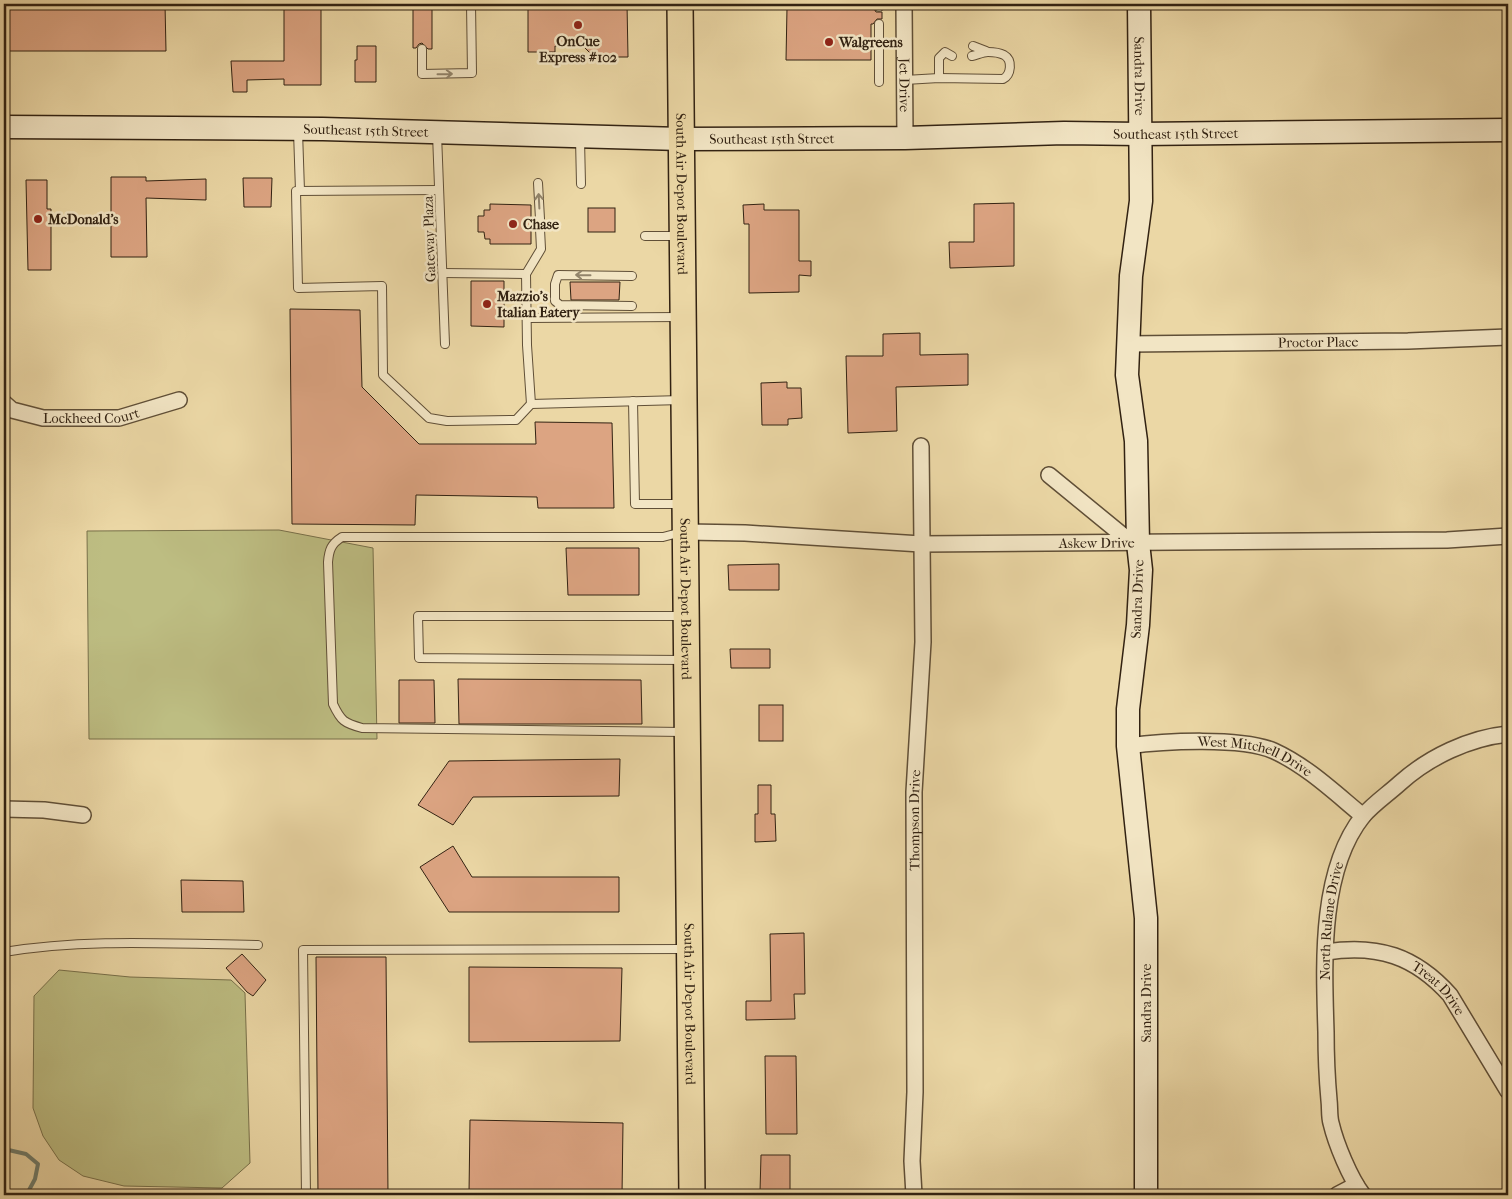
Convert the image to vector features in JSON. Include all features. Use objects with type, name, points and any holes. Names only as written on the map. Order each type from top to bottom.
[{"type":"main road","name":"South Air Depot Boulevard","points":[[680,4],[692,1195]]},
{"type":"main road","name":"Sandra Drive","points":[[1139,4],[1141,201],[1131,276],[1127,375],[1136,441],[1135,542],[1141,570],[1138,626],[1128,709],[1128,746],[1146,918],[1146,1195]]},
{"type":"main road","name":"Southeast 15th Street","points":[[4,127],[298,129],[681,140],[905,138],[1064,133],[1140,134],[1508,130]]},
{"type":"street","name":"Jet Drive","points":[[904,4],[905,138]]},
{"type":"street","name":"Proctor Place","points":[[1128,344],[1408,341],[1508,337]]},
{"type":"street","name":"Lockheed Court","points":[[4,404],[12,410],[43,418],[118,418],[179,400]]},
{"type":"street","name":"Thompson Drive","points":[[914,1195],[912,1161],[915,1092],[914,792],[923,642],[921,446]]},
{"type":"street","points":[[1049,475],[1135,542]]},
{"type":"street","name":"Askew Drive","points":[[686,532],[745,533],[922,544],[1447,540],[1508,536]]},
{"type":"street","name":"North Rulane Drive","points":[[1359,1190],[1331,1122],[1326,1049],[1325,979],[1326,932],[1334,875],[1350,839],[1363,816],[1414,770],[1441,755],[1472,742],[1508,734]]},
{"type":"street","name":"West Mitchell Drive","points":[[1128,746],[1153,742],[1221,742],[1248,744],[1272,750],[1298,764],[1363,816]]},
{"type":"street","points":[[4,806],[83,815]]},
{"type":"street","name":"Treat Drive","points":[[1326,952],[1346,948],[1374,950],[1396,955],[1438,981],[1450,995],[1508,1091]]},
{"type":"street","points":[[1337,1195],[1359,1190]]},
{"type":"lane","points":[[422,49],[422,74],[472,74],[471,4]]},
{"type":"lane","points":[[879,24],[879,82]]},
{"type":"lane","points":[[938,78],[938,58],[949,54],[953,46]]},
{"type":"lane","points":[[905,80],[938,78],[1003,79],[1007,77],[1010,72],[1007,58],[1003,54],[986,52],[973,46]]},
{"type":"lane","points":[[972,56],[986,52]]},
{"type":"lane","points":[[298,129],[300,191]]},
{"type":"lane","name":"Gateway Plaza","points":[[437,132],[444,344]]},
{"type":"lane","points":[[580,137],[581,184]]},
{"type":"lane","points":[[538,183],[540,219]]},
{"type":"lane","points":[[439,190],[296,191],[298,288],[382,286],[383,375],[429,418],[447,421],[516,420],[531,404],[684,400]]},
{"type":"lane","points":[[531,404],[527,345],[526,274],[540,250],[540,229]]},
{"type":"lane","points":[[645,236],[682,236]]},
{"type":"lane","points":[[443,274],[526,274]]},
{"type":"lane","points":[[632,276],[558,275],[554,284],[556,301],[560,305],[632,306]]},
{"type":"lane","points":[[528,318],[682,317]]},
{"type":"lane","points":[[633,401],[635,504],[685,504]]},
{"type":"lane","points":[[686,532],[663,537],[342,537],[330,549],[328,562],[333,704],[338,716],[346,724],[362,728],[688,732]]},
{"type":"lane","points":[[687,616],[418,616],[419,658],[687,660]]},
{"type":"lane","points":[[4,952],[94,944],[258,944]]},
{"type":"lane","points":[[306,1195],[303,950],[690,949]]},
{"type":"green space","points":[[279,530],[373,548],[377,739],[89,739],[87,531]]},
{"type":"green space","points":[[59,970],[130,977],[231,980],[245,993],[250,1163],[222,1188],[124,1186],[83,1176],[59,1160],[43,1136],[33,1108],[34,996]]},
{"type":"building","points":[[4,4],[165,4],[166,51],[8,51],[4,47]]},
{"type":"building","points":[[284,4],[321,4],[321,85],[284,85],[284,79],[247,80],[247,92],[233,92],[231,61],[284,61]]},
{"type":"building","points":[[413,4],[432,4],[432,49],[428,49],[422,43],[413,48]]},
{"type":"building","name":"OnCue Express #102","points":[[528,4],[627,4],[628,57],[594,57],[583,46],[555,46],[555,52],[528,52]]},
{"type":"building","name":"Walgreens","points":[[789,4],[871,4],[871,7],[876,12],[882,12],[882,19],[877,19],[871,24],[871,60],[786,60],[787,8],[789,8]]},
{"type":"building","points":[[357,46],[376,46],[376,82],[355,82]]},
{"type":"building","points":[[111,177],[146,177],[146,181],[206,179],[206,200],[146,198],[147,257],[111,257]]},
{"type":"building","points":[[243,178],[272,178],[271,207],[244,207]]},
{"type":"building","name":"McDonald's","points":[[26,180],[47,180],[47,209],[51,209],[51,270],[28,270]]},
{"type":"building","points":[[1014,203],[1014,266],[950,268],[949,242],[974,242],[974,204]]},
{"type":"building","name":"Chase","points":[[490,204],[531,205],[531,219],[534,219],[538,224],[534,229],[531,229],[531,244],[490,244],[490,239],[485,239],[484,232],[478,232],[478,216],[484,216],[484,210],[490,210]]},
{"type":"building","points":[[764,204],[764,210],[799,210],[799,261],[811,261],[811,276],[799,275],[799,292],[749,293],[749,224],[744,224],[743,205]]},
{"type":"building","points":[[588,208],[615,208],[615,232],[588,232]]},
{"type":"building","name":"Mazzio's Italian Eatery","points":[[471,281],[504,281],[504,327],[471,326]]},
{"type":"building","points":[[570,282],[620,282],[619,300],[571,300]]},
{"type":"building","points":[[290,309],[360,310],[362,387],[419,444],[536,444],[535,422],[612,423],[614,508],[538,508],[537,497],[416,495],[415,525],[292,524]]},
{"type":"building","points":[[920,333],[920,355],[968,354],[968,385],[896,387],[897,431],[848,433],[846,356],[883,356],[883,334]]},
{"type":"building","points":[[787,382],[787,388],[801,388],[802,418],[788,419],[788,425],[762,425],[761,383]]},
{"type":"building","points":[[566,548],[639,548],[639,595],[568,595]]},
{"type":"building","points":[[779,564],[779,590],[729,590],[728,565]]},
{"type":"building","points":[[730,649],[770,649],[770,668],[731,668]]},
{"type":"building","points":[[458,679],[641,680],[642,724],[459,724]]},
{"type":"building","points":[[399,680],[434,680],[435,723],[399,723]]},
{"type":"building","points":[[759,705],[783,705],[783,741],[759,741]]},
{"type":"building","points":[[620,759],[619,796],[473,797],[453,825],[418,805],[449,761]]},
{"type":"building","points":[[758,785],[771,785],[771,814],[775,814],[776,841],[755,842],[755,814],[758,814]]},
{"type":"building","points":[[453,846],[472,877],[619,877],[619,912],[449,912],[420,867]]},
{"type":"building","points":[[181,880],[243,881],[244,912],[182,912]]},
{"type":"building","points":[[804,933],[805,994],[794,994],[795,1019],[746,1020],[746,1001],[771,1001],[770,934]]},
{"type":"building","points":[[242,954],[266,980],[253,996],[247,992],[226,968]]},
{"type":"building","points":[[316,957],[386,957],[388,1195],[318,1195]]},
{"type":"building","points":[[469,967],[622,968],[620,1041],[469,1042]]},
{"type":"building","points":[[765,1056],[796,1056],[797,1134],[766,1134]]},
{"type":"building","points":[[470,1120],[623,1123],[622,1195],[469,1193]]},
{"type":"building","points":[[761,1155],[790,1155],[790,1192],[760,1192]]},
{"type":"waterway","points":[[4,1149],[26,1154],[38,1164],[35,1179],[28,1192]]},
{"type":"place","name":"OnCue Express #102","points":[[578,25]]},
{"type":"place","name":"Walgreens","points":[[829,42]]},
{"type":"place","name":"McDonald's","points":[[38,219]]},
{"type":"place","name":"Chase","points":[[513,224]]},
{"type":"place","name":"Mazzio's Italian Eatery","points":[[487,304]]}]
